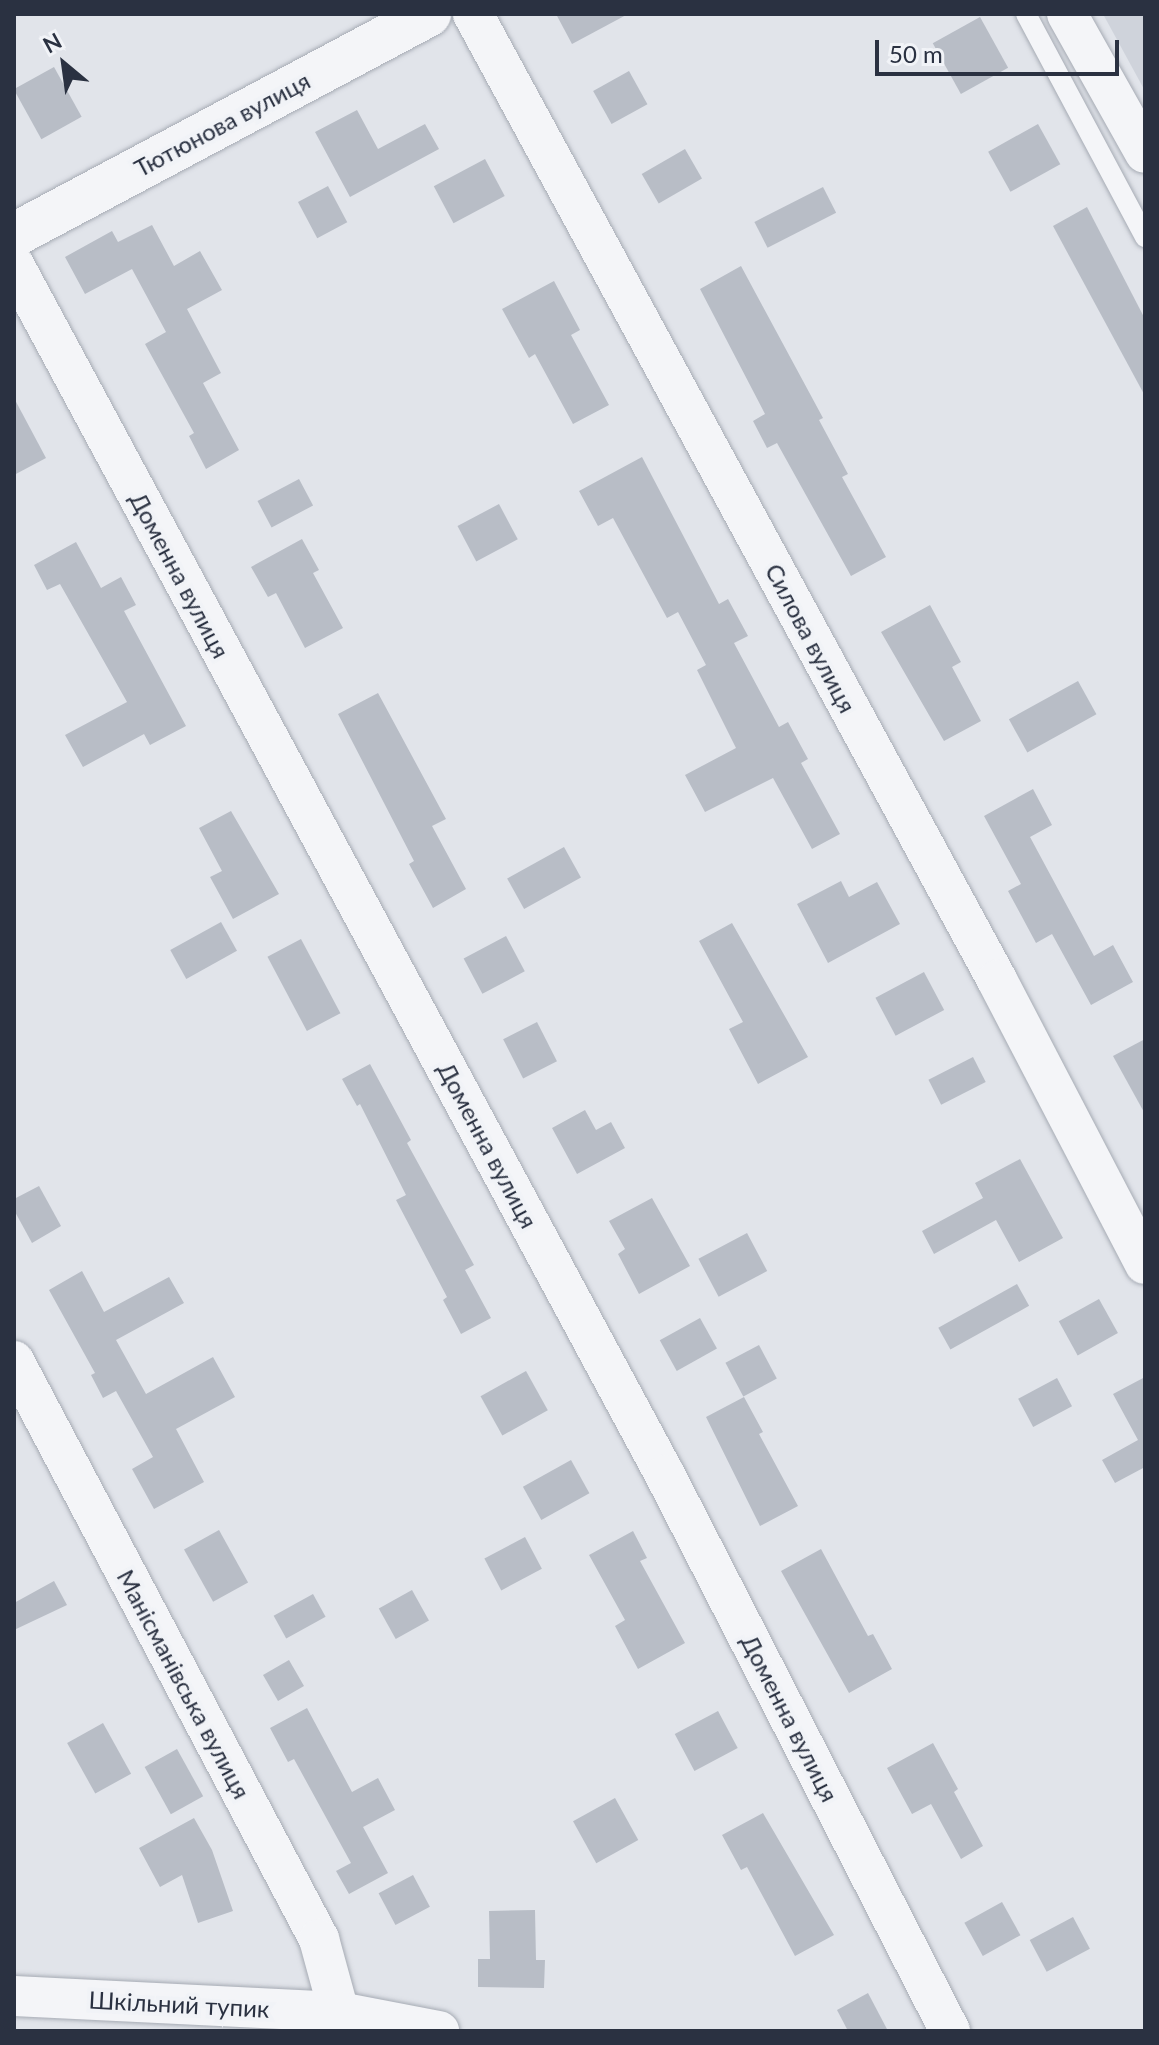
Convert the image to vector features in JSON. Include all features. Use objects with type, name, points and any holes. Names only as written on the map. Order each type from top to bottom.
[{"type":"street","name":"Тютюнова вулиця","points":[[14,235],[429,14]]},
{"type":"street","name":"Силова вулиця","points":[[473,14],[997,980],[1145,1264]]},
{"type":"street","points":[[1067,14],[1145,153]]},
{"type":"street","name":"Доменна вулиця","points":[[14,265],[665,1475],[950,2031]]},
{"type":"street","name":"Манісманівська вулиця","points":[[14,1361],[319,1939],[339,2012]]},
{"type":"street","name":"Шкільний тупик","points":[[14,1996],[339,2012],[439,2031]]},
{"type":"lane","points":[[1026,14],[1145,237]]},
{"type":"shaded area","points":[[1103,14],[1145,14],[1145,91]]},
{"type":"building","points":[[556,14],[628,14],[572,44]]},
{"type":"building","points":[[980,17],[1008,68],[961,94],[933,43]]},
{"type":"building","points":[[54,67],[82,117],[41,139],[14,89]]},
{"type":"building","points":[[629,71],[647,104],[612,124],[593,91]]},
{"type":"building","points":[[357,110],[378,149],[425,124],[439,149],[350,197],[315,132]]},
{"type":"building","points":[[1038,124],[1060,164],[1010,192],[988,152]]},
{"type":"building","points":[[685,149],[702,178],[659,203],[642,174]]},
{"type":"building","points":[[485,159],[505,196],[454,223],[434,186]]},
{"type":"building","points":[[328,186],[347,222],[317,238],[298,202]]},
{"type":"building","points":[[823,187],[836,213],[768,248],[754,222]]},
{"type":"building","points":[[1087,207],[1145,319],[1145,396],[1053,226]]},
{"type":"building","points":[[152,225],[174,266],[200,251],[222,290],[187,309],[221,373],[203,383],[239,450],[206,469],[189,436],[194,433],[145,344],[166,332],[132,269],[85,294],[65,257],[112,231],[118,242]]},
{"type":"building","points":[[741,266],[823,418],[819,420],[848,474],[842,477],[886,557],[851,576],[777,443],[767,448],[753,421],[765,414],[700,289]]},
{"type":"building","points":[[554,281],[580,330],[571,335],[609,405],[573,424],[535,354],[529,358],[502,309]]},
{"type":"building","points":[[14,398],[46,458],[14,475]]},
{"type":"building","points":[[642,457],[719,604],[728,599],[748,636],[734,643],[779,727],[788,722],[808,759],[801,763],[840,834],[812,849],[773,778],[705,812],[685,775],[736,748],[697,670],[706,665],[678,612],[667,618],[613,518],[598,526],[579,491]]},
{"type":"building","points":[[299,479],[313,505],[272,528],[258,501]]},
{"type":"building","points":[[499,504],[518,539],[476,561],[458,526]]},
{"type":"building","points":[[302,539],[319,570],[313,573],[343,628],[305,648],[276,593],[268,597],[251,567]]},
{"type":"building","points":[[76,542],[101,588],[121,577],[136,605],[124,611],[186,726],[150,745],[144,734],[83,767],[65,735],[127,702],[60,584],[47,590],[34,565]]},
{"type":"building","points":[[930,605],[961,662],[952,667],[981,721],[944,741],[881,632]]},
{"type":"building","points":[[1078,681],[1096,714],[1027,753],[1009,719]]},
{"type":"building","points":[[378,693],[446,819],[432,826],[466,889],[433,908],[409,864],[414,861],[338,714]]},
{"type":"building","points":[[1033,789],[1052,825],[1030,837],[1094,956],[1113,945],[1133,982],[1091,1005],[1052,934],[1036,943],[1008,891],[1021,884],[984,816]]},
{"type":"building","points":[[231,811],[279,894],[233,919],[210,877],[222,871],[199,828]]},
{"type":"building","points":[[564,847],[581,878],[524,909],[507,879]]},
{"type":"building","points":[[841,881],[849,897],[877,882],[900,924],[828,963],[797,904]]},
{"type":"building","points":[[221,922],[237,951],[186,979],[170,950]]},
{"type":"building","points":[[732,923],[808,1057],[758,1084],[729,1029],[743,1022],[699,941]]},
{"type":"building","points":[[506,936],[525,971],[482,994],[464,959]]},
{"type":"building","points":[[301,939],[340,1013],[307,1031],[267,957]]},
{"type":"building","points":[[924,972],[944,1010],[896,1036],[875,998]]},
{"type":"building","points":[[537,1022],[557,1061],[523,1078],[503,1039]]},
{"type":"building","points":[[1145,1039],[1145,1114],[1113,1056]]},
{"type":"building","points":[[973,1057],[986,1082],[941,1105],[928,1080]]},
{"type":"building","points":[[370,1064],[411,1140],[407,1143],[474,1265],[465,1270],[491,1318],[461,1334],[443,1300],[447,1297],[396,1200],[406,1195],[360,1104],[357,1106],[342,1079]]},
{"type":"building","points":[[585,1110],[596,1130],[611,1122],[625,1148],[577,1174],[552,1128]]},
{"type":"building","points":[[1020,1159],[1063,1238],[1019,1262],[996,1220],[934,1254],[922,1231],[983,1198],[975,1183]]},
{"type":"building","points":[[39,1186],[61,1226],[32,1243],[14,1210],[14,1199]]},
{"type":"building","points":[[652,1198],[690,1266],[639,1294],[618,1254],[625,1249],[609,1221]]},
{"type":"building","points":[[747,1233],[767,1271],[719,1297],[698,1259]]},
{"type":"building","points":[[82,1271],[104,1312],[169,1277],[184,1303],[116,1340],[146,1394],[213,1357],[235,1397],[176,1429],[204,1482],[154,1509],[132,1469],[153,1457],[116,1391],[103,1398],[91,1375],[95,1373],[49,1290]]},
{"type":"building","points":[[1017,1284],[1029,1306],[950,1349],[938,1328]]},
{"type":"building","points":[[1099,1299],[1118,1333],[1078,1355],[1059,1321]]},
{"type":"building","points":[[700,1318],[717,1349],[677,1371],[660,1340]]},
{"type":"building","points":[[759,1345],[777,1379],[743,1396],[725,1363]]},
{"type":"building","points":[[526,1371],[548,1410],[502,1436],[481,1396]]},
{"type":"building","points":[[1145,1377],[1145,1467],[1115,1483],[1102,1460],[1138,1440],[1113,1394]]},
{"type":"building","points":[[1057,1378],[1072,1406],[1033,1427],[1018,1399]]},
{"type":"building","points":[[744,1397],[763,1432],[759,1434],[798,1506],[760,1526],[706,1417]]},
{"type":"building","points":[[571,1460],[589,1493],[541,1520],[523,1487]]},
{"type":"building","points":[[219,1530],[248,1582],[213,1602],[184,1549]]},
{"type":"building","points":[[633,1531],[647,1558],[640,1561],[685,1643],[638,1669],[615,1626],[625,1620],[589,1555]]},
{"type":"building","points":[[525,1537],[542,1569],[501,1590],[484,1559]]},
{"type":"building","points":[[821,1549],[868,1636],[873,1634],[892,1669],[849,1693],[781,1571]]},
{"type":"building","points":[[54,1581],[67,1605],[14,1630],[14,1603]]},
{"type":"building","points":[[412,1590],[429,1621],[396,1639],[379,1608]]},
{"type":"building","points":[[313,1594],[326,1617],[286,1639],[274,1616]]},
{"type":"building","points":[[289,1660],[304,1686],[278,1701],[263,1675]]},
{"type":"building","points":[[307,1708],[352,1792],[378,1778],[395,1810],[363,1827],[388,1873],[349,1894],[336,1871],[351,1863],[294,1759],[288,1762],[270,1728]]},
{"type":"building","points":[[718,1711],[738,1748],[694,1771],[675,1734]]},
{"type":"building","points":[[103,1723],[131,1774],[95,1794],[67,1743]]},
{"type":"building","points":[[933,1743],[958,1789],[954,1792],[983,1846],[961,1859],[931,1804],[912,1814],[887,1768]]},
{"type":"building","points":[[177,1749],[203,1796],[171,1814],[145,1767]]},
{"type":"building","points":[[615,1798],[638,1840],[596,1863],[573,1821]]},
{"type":"building","points":[[763,1813],[834,1935],[795,1956],[747,1867],[741,1870],[722,1835]]},
{"type":"building","points":[[194,1818],[212,1850],[233,1911],[198,1923],[182,1875],[160,1887],[139,1848]]},
{"type":"building","points":[[413,1875],[430,1907],[395,1925],[379,1893]]},
{"type":"building","points":[[1002,1902],[1020,1935],[983,1956],[964,1923]]},
{"type":"building","points":[[535,1910],[536,1960],[545,1960],[544,1988],[478,1987],[478,1959],[490,1959],[489,1911]]},
{"type":"building","points":[[1073,1917],[1090,1949],[1047,1972],[1030,1940]]},
{"type":"building","points":[[868,1993],[888,2031],[848,2031],[837,2010]]}]
